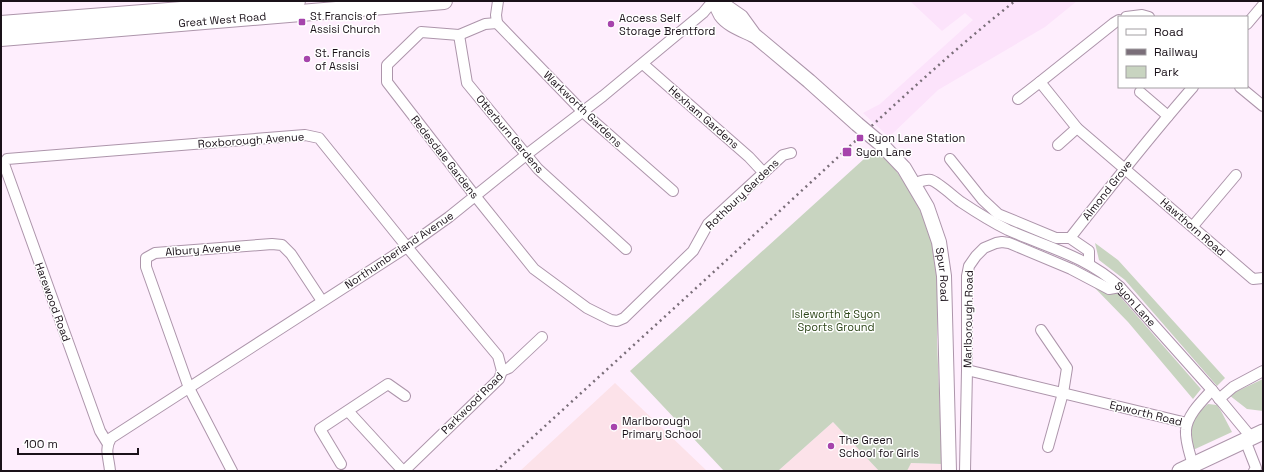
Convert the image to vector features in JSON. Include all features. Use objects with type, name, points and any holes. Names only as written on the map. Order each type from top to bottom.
[{"type":"highway","name":"Great West Road","points":[[1,24],[297,1]]},
{"type":"highway","name":"Great West Road","points":[[1,38],[444,1]]},
{"type":"main road","name":"Spur Road","points":[[714,2],[724,18],[739,28],[754,35],[882,145],[904,168],[927,207],[939,242],[944,276],[948,471]]},
{"type":"main road","points":[[1186,468],[1253,436]]},
{"type":"street","points":[[497,23],[496,15],[498,1]]},
{"type":"street","name":"Northumberland Avenue","points":[[108,444],[111,438],[118,433],[407,247],[449,217],[643,64],[714,2]]},
{"type":"street","points":[[1248,23],[1263,5]]},
{"type":"street","points":[[1134,16],[1146,16]]},
{"type":"street","points":[[1018,99],[1118,21]]},
{"type":"street","name":"Redesdale Gardens","points":[[497,23],[485,24],[459,35],[420,32],[388,65],[387,82],[475,196],[534,269],[586,308],[611,320]]},
{"type":"street","name":"Warkworth Gardens","points":[[497,23],[583,112],[673,191]]},
{"type":"street","name":"Otterburn Gardens","points":[[459,35],[467,83],[538,169],[626,249]]},
{"type":"street","name":"Hexham Gardens","points":[[643,64],[749,157],[764,172]]},
{"type":"street","name":"Hawthorn Road","points":[[1040,82],[1077,128],[1253,279],[1263,279]]},
{"type":"street","name":"Almond Grove","points":[[1070,238],[1124,168],[1192,88]]},
{"type":"street","points":[[1241,88],[1263,106]]},
{"type":"street","points":[[1140,92],[1168,116]]},
{"type":"street","points":[[1058,145],[1077,128]]},
{"type":"street","name":"Roxborough Avenue","points":[[7,159],[305,135],[318,138],[498,356],[502,371]]},
{"type":"street","name":"Rothbury Gardens","points":[[611,320],[618,321],[624,318],[693,251],[708,224],[783,155],[791,153]]},
{"type":"street","name":"Harewood Road","points":[[7,159],[4,164],[100,431],[108,444]]},
{"type":"street","points":[[950,159],[982,199],[998,214],[1056,238],[1070,238],[1089,252],[1089,264]]},
{"type":"street","points":[[1193,226],[1236,175]]},
{"type":"street","name":"Syon Lane","points":[[913,184],[923,180],[932,180],[960,201],[1002,227],[1078,258],[1107,275],[1120,287],[1253,436],[1256,468],[1254,471]]},
{"type":"street","name":"Marlborough Road","points":[[965,471],[968,276],[969,266],[976,256],[984,248],[996,243],[1009,243],[1071,269],[1109,289],[1120,287]]},
{"type":"street","name":"Albury Avenue","points":[[190,388],[146,267],[146,258],[155,253],[272,244],[282,245],[291,254],[322,301]]},
{"type":"street","points":[[1041,330],[1067,368],[1063,393],[1048,447]]},
{"type":"street","name":"Parkwood Road","points":[[404,471],[499,378],[502,371],[509,368],[542,337]]},
{"type":"street","name":"Epworth Road","points":[[967,370],[1187,423],[1186,468]]},
{"type":"street","points":[[1219,399],[1233,387],[1263,371]]},
{"type":"street","points":[[341,464],[320,429],[388,384],[405,396]]},
{"type":"street","points":[[190,388],[232,471]]},
{"type":"street","points":[[1187,423],[1212,390]]},
{"type":"street","points":[[348,411],[404,471]]},
{"type":"street","points":[[108,444],[107,453],[110,471]]},
{"type":"shaded area","points":[[910,1],[1077,1],[1045,27],[938,90],[889,137],[863,113],[880,104],[973,20],[965,13],[942,31]]},
{"type":"shaded area","name":"Marlborough Primary School","points":[[615,383],[707,471],[520,471]]},
{"type":"shaded area","name":"The Green School for Girls","points":[[833,422],[879,471],[778,471]]},
{"type":"shaded area","name":"The Green School for Girls","points":[[910,463],[942,464],[942,471],[907,471]]},
{"type":"green space","name":"Isleworth & Syon Sports Ground","points":[[875,149],[888,159],[908,188],[924,218],[936,255],[938,288],[937,340],[942,464],[911,463],[907,471],[879,471],[833,422],[778,471],[724,471],[630,371]]},
{"type":"green space","points":[[1095,243],[1118,260],[1225,378],[1217,386],[1125,280],[1099,260]]},
{"type":"green space","points":[[1092,285],[1108,293],[1117,293],[1201,389],[1193,399],[1128,322]]},
{"type":"green space","points":[[1263,379],[1263,411],[1247,409],[1229,395]]},
{"type":"green space","points":[[1208,404],[1217,405],[1232,432],[1193,450],[1190,437],[1191,424],[1197,414]]},
{"type":"railway","points":[[496,471],[904,96],[959,47],[1015,1]]},
{"type":"place","name":"St Francis of Assisi Church","points":[[302,22]]},
{"type":"place","name":"Access Self Storage Brentford","points":[[611,24]]},
{"type":"place","name":"St. Francis of Assisi","points":[[307,59]]},
{"type":"place","name":"Syon Lane Station","points":[[860,138]]},
{"type":"place","name":"Syon Lane","points":[[847,152]]},
{"type":"place","name":"Marlborough Primary School","points":[[614,427]]},
{"type":"place","name":"The Green School for Girls","points":[[831,446]]}]
